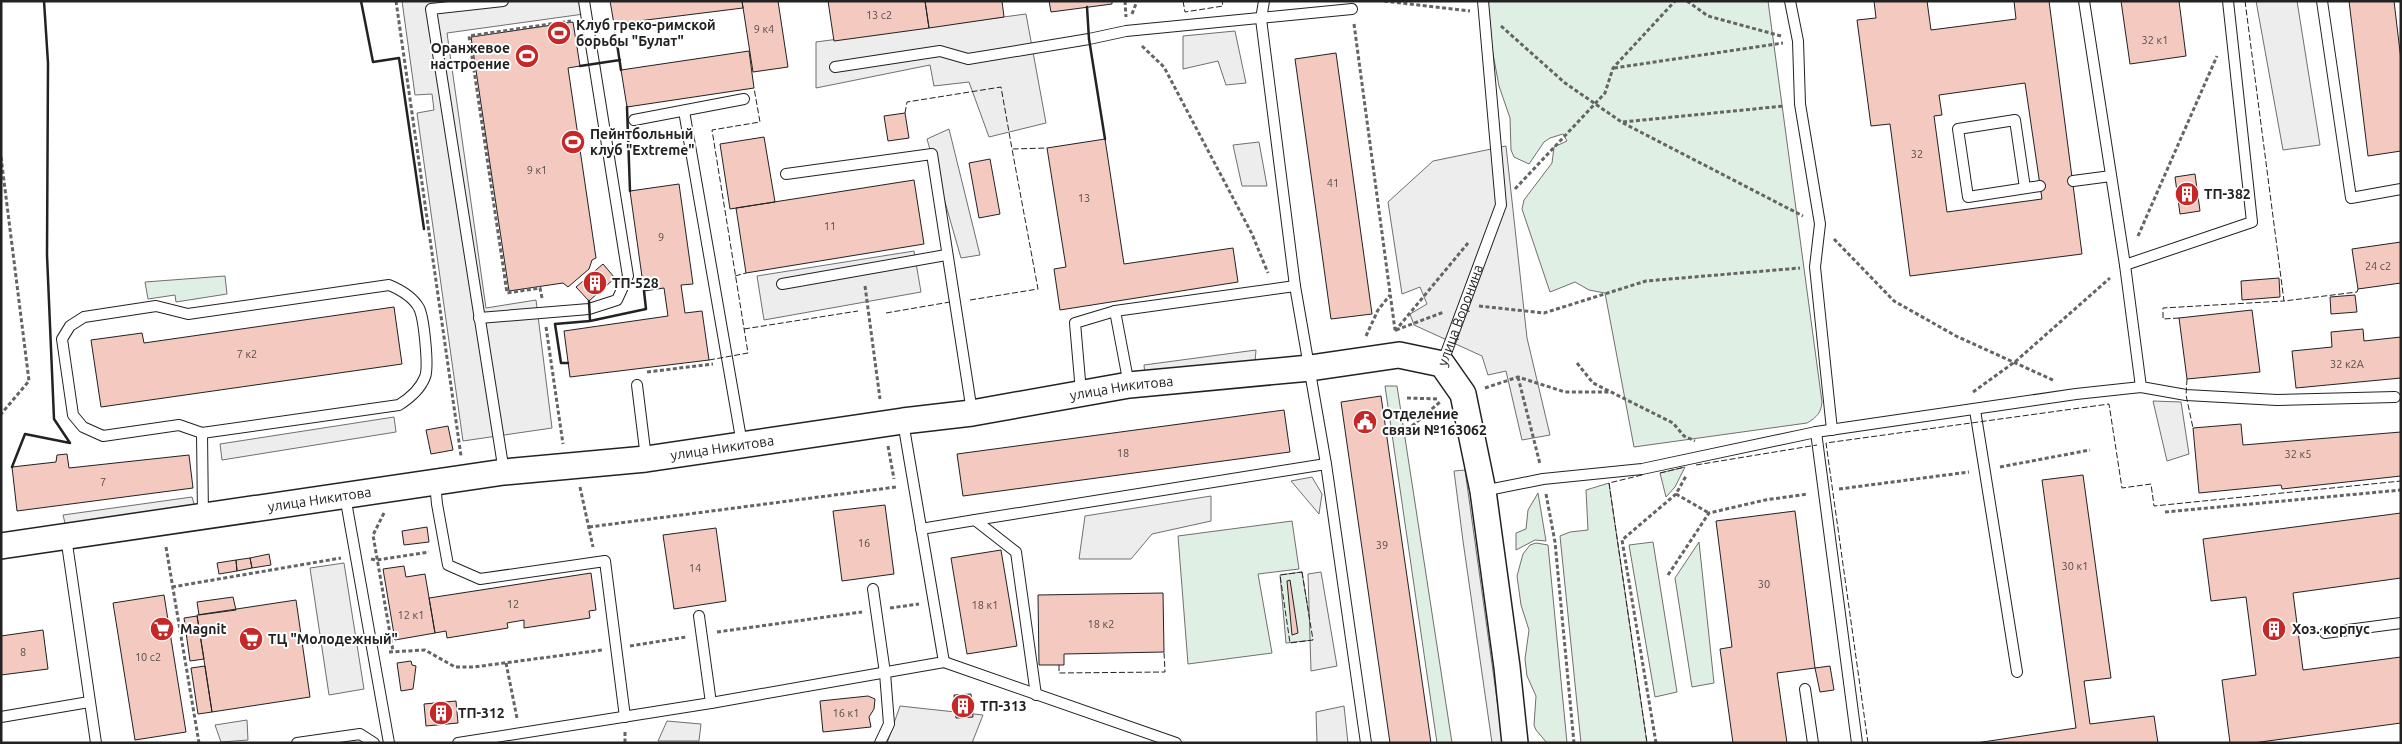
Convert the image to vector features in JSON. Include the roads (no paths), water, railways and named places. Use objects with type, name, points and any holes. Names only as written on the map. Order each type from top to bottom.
[{"type":"street","name":"улица Никитова","points":[[1,546],[504,472],[646,459],[742,444],[895,429],[1129,384],[1310,368],[1399,355],[1442,364]]},
{"type":"street","name":"улица Воронина","points":[[1442,364],[1463,394],[1483,491],[1507,667],[1514,743]]},
{"type":"lane","points":[[503,1],[431,9],[504,472]]},
{"type":"lane","points":[[479,318],[589,309],[617,300],[628,276],[584,1]]},
{"type":"lane","points":[[1264,1],[1261,19],[1295,286],[1326,464],[1366,743]]},
{"type":"lane","name":"улица Воронина","points":[[1442,364],[1501,205],[1483,1]]},
{"type":"lane","points":[[1790,1],[1798,41],[1800,104],[1820,224],[1815,267],[1832,430]]},
{"type":"lane","points":[[2084,1],[2125,265],[2141,387]]},
{"type":"lane","points":[[2125,265],[2252,222],[2228,1]]},
{"type":"lane","points":[[2322,1],[2351,198],[2401,189]]},
{"type":"lane","points":[[835,67],[940,51],[968,59],[1126,31],[1352,9]]},
{"type":"lane","points":[[634,120],[744,100]]},
{"type":"lane","points":[[684,110],[742,444]]},
{"type":"lane","points":[[2025,188],[2015,120],[1958,129],[1968,197],[2040,186]]},
{"type":"lane","points":[[786,174],[932,154],[946,255],[972,413]]},
{"type":"lane","points":[[2073,181],[2111,176]]},
{"type":"lane","points":[[782,284],[946,255]]},
{"type":"lane","points":[[389,285],[406,294],[420,310],[428,367],[419,389],[399,405],[202,433],[178,426],[104,436],[83,427],[73,415],[62,338],[66,332],[84,316],[156,306],[188,314],[389,285]]},
{"type":"lane","points":[[1081,392],[1075,323],[1115,312],[1295,286]]},
{"type":"lane","points":[[1115,312],[1129,384]]},
{"type":"lane","points":[[637,385],[646,459]]},
{"type":"lane","points":[[1483,491],[1544,479],[1642,469],[1816,432],[2076,394],[2141,387],[2186,395],[2277,400],[2395,397]]},
{"type":"lane","points":[[1975,410],[2017,672]]},
{"type":"lane","points":[[895,429],[921,529],[944,662]]},
{"type":"lane","points":[[1816,432],[1857,743]]},
{"type":"lane","points":[[202,433],[203,516]]},
{"type":"lane","points":[[921,529],[1326,464]]},
{"type":"lane","points":[[435,482],[448,565],[480,580],[605,561],[624,717]]},
{"type":"lane","points":[[344,496],[389,743]]},
{"type":"lane","points":[[975,520],[1016,552],[1036,695]]},
{"type":"lane","points":[[66,537],[96,743]]},
{"type":"lane","points":[[873,589],[885,673],[889,724],[880,743]]},
{"type":"lane","points":[[699,616],[711,703]]},
{"type":"lane","points":[[2325,634],[2401,623]]},
{"type":"lane","points":[[458,743],[711,703],[944,662],[1176,743]]},
{"type":"lane","points":[[1805,689],[1813,743]]},
{"type":"lane","points":[[1,717],[89,702]]},
{"type":"lane","points":[[297,743],[344,739],[360,734],[374,743]]},
{"type":"place","name":"Клуб греко-римской борьбы \"Булат\"","points":[[559,33]]},
{"type":"place","name":"Оранжевое настроение","points":[[527,56]]},
{"type":"place","name":"Пейнтбольный клуб \"Extreme\"","points":[[573,142]]},
{"type":"place","name":"ТП-382","points":[[2187,194]]},
{"type":"place","name":"ТП-528","points":[[595,283]]},
{"type":"place","name":"Отделение связи №163062","points":[[1365,422]]},
{"type":"place","name":"Magnit","points":[[162,629]]},
{"type":"place","name":"Хоз. корпус","points":[[2274,629]]},
{"type":"place","name":"ТЦ \"Молодежный\"","points":[[251,639]]},
{"type":"place","name":"ТП-313","points":[[963,706]]},
{"type":"place","name":"ТП-312","points":[[441,713]]}]
